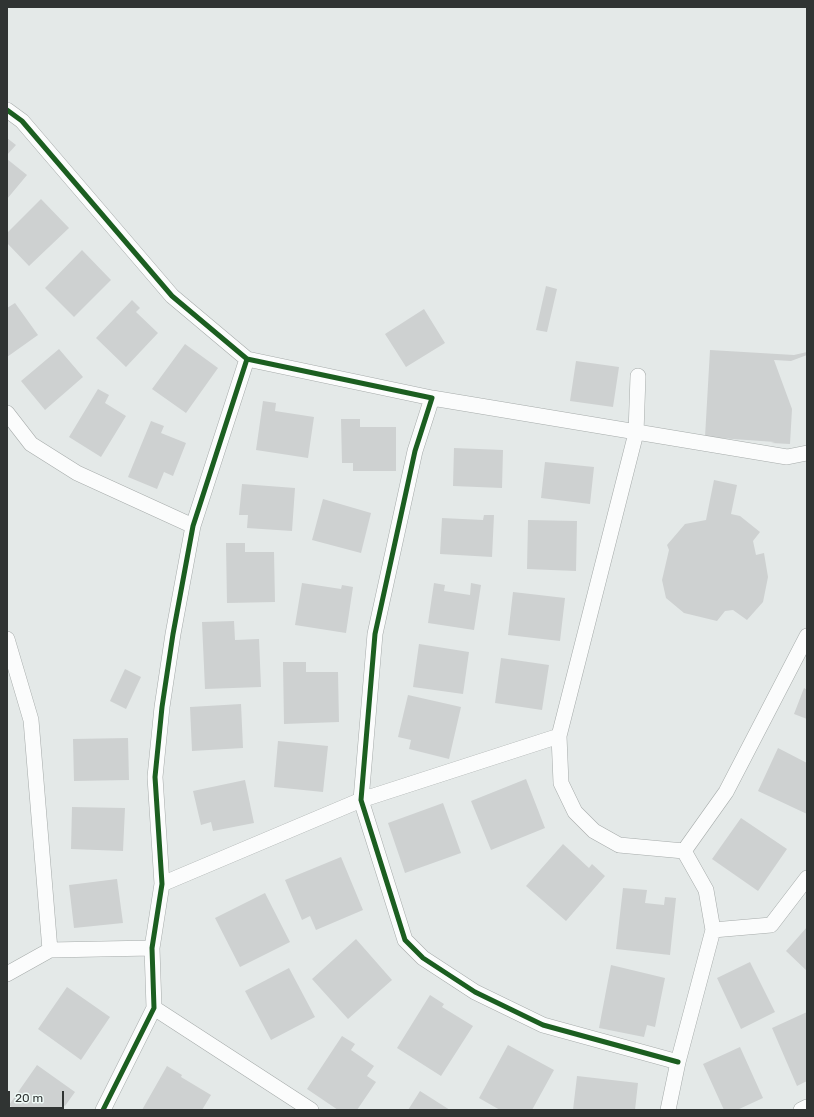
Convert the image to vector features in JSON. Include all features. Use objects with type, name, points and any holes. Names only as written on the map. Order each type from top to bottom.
[{"type":"street","points":[[7,110],[22,121],[172,296],[247,359],[432,398],[636,433],[787,457],[807,453]]},
{"type":"street","points":[[104,1110],[154,1008],[152,948],[162,884],[155,777],[172,642],[193,526],[247,359]]},
{"type":"street","points":[[638,376],[636,433],[559,736],[561,784],[575,812],[594,831],[619,845],[684,851]]},
{"type":"street","points":[[432,398],[415,451],[375,634],[361,800],[405,940],[423,958],[475,992],[543,1025],[678,1062]]},
{"type":"street","points":[[7,413],[31,444],[77,473],[193,526]]},
{"type":"street","points":[[684,851],[726,792],[807,636]]},
{"type":"street","points":[[7,639],[31,720],[50,950]]},
{"type":"street","points":[[162,884],[361,800],[559,736]]},
{"type":"street","points":[[668,1110],[678,1062],[713,930],[706,890],[684,851]]},
{"type":"street","points":[[713,930],[771,925],[807,878]]},
{"type":"street","points":[[7,974],[50,950],[152,948]]},
{"type":"street","points":[[154,1008],[311,1110]]},
{"type":"street","points":[[801,1110],[807,1107]]},
{"type":"building","points":[[7,138],[16,145],[7,155]]},
{"type":"building","points":[[7,159],[27,175],[7,199]]},
{"type":"building","points":[[41,199],[69,228],[29,266],[7,243],[7,233]]},
{"type":"building","points":[[82,250],[111,280],[74,317],[45,288]]},
{"type":"building","points":[[546,286],[557,289],[547,332],[536,330]]},
{"type":"building","points":[[132,300],[140,308],[136,312],[158,333],[126,367],[96,338]]},
{"type":"building","points":[[15,303],[38,335],[7,357],[7,308]]},
{"type":"building","points":[[424,309],[445,343],[406,367],[385,334]]},
{"type":"building","points":[[185,344],[218,368],[186,413],[152,389]]},
{"type":"building","points":[[59,349],[83,377],[45,410],[21,381]]},
{"type":"building","points":[[710,350],[794,355],[807,352],[807,355],[791,361],[774,360],[792,409],[790,444],[705,437]]},
{"type":"building","points":[[576,361],[619,367],[613,407],[570,401]]},
{"type":"building","points":[[98,389],[109,395],[105,403],[126,416],[101,457],[69,437]]},
{"type":"building","points":[[263,401],[276,403],[275,411],[314,417],[308,458],[256,450]]},
{"type":"building","points":[[341,419],[360,419],[360,427],[396,427],[396,471],[353,471],[353,463],[342,463]]},
{"type":"building","points":[[151,421],[164,426],[161,433],[186,443],[173,476],[164,472],[157,489],[128,477]]},
{"type":"building","points":[[454,448],[503,450],[502,488],[453,486]]},
{"type":"building","points":[[545,462],[594,467],[590,504],[541,498]]},
{"type":"building","points":[[714,480],[737,485],[731,514],[740,516],[760,532],[753,541],[756,555],[764,553],[768,577],[763,602],[747,620],[733,610],[725,611],[717,621],[684,613],[666,598],[662,580],[669,550],[667,545],[685,524],[706,520]]},
{"type":"building","points":[[242,484],[295,488],[292,531],[247,528],[248,515],[239,515]]},
{"type":"building","points":[[323,499],[371,513],[361,553],[312,540]]},
{"type":"building","points":[[484,515],[494,515],[492,557],[440,554],[442,518],[483,520]]},
{"type":"building","points":[[528,520],[577,521],[576,571],[527,569]]},
{"type":"building","points":[[226,543],[245,543],[245,552],[274,552],[275,602],[227,603]]},
{"type":"building","points":[[302,583],[341,589],[342,585],[353,587],[346,633],[295,625]]},
{"type":"building","points":[[434,583],[445,585],[444,591],[470,595],[471,583],[481,585],[474,630],[428,623]]},
{"type":"building","points":[[513,592],[565,598],[560,641],[508,635]]},
{"type":"building","points":[[234,621],[235,640],[259,639],[261,687],[205,689],[202,622]]},
{"type":"building","points":[[419,644],[469,652],[463,694],[413,687]]},
{"type":"building","points":[[501,658],[549,665],[542,710],[495,703]]},
{"type":"building","points":[[283,662],[306,662],[306,672],[338,672],[339,722],[284,724]]},
{"type":"building","points":[[125,669],[141,677],[126,709],[110,701]]},
{"type":"building","points":[[804,688],[807,690],[807,719],[794,714]]},
{"type":"building","points":[[408,695],[461,707],[449,759],[409,749],[411,740],[398,737]]},
{"type":"building","points":[[241,704],[243,748],[192,751],[190,707]]},
{"type":"building","points":[[128,738],[129,780],[74,781],[73,739]]},
{"type":"building","points":[[278,741],[328,746],[323,792],[274,787]]},
{"type":"building","points":[[778,748],[807,763],[807,814],[758,791]]},
{"type":"building","points":[[526,779],[545,828],[491,850],[471,801]]},
{"type":"building","points":[[245,780],[254,823],[213,831],[211,822],[201,825],[193,791]]},
{"type":"building","points":[[443,803],[461,853],[405,873],[388,823]]},
{"type":"building","points":[[72,807],[125,808],[123,851],[71,849]]},
{"type":"building","points":[[741,818],[787,849],[758,891],[712,859]]},
{"type":"building","points":[[563,844],[589,868],[592,864],[605,876],[566,921],[526,886]]},
{"type":"building","points":[[341,857],[363,910],[316,930],[310,916],[302,920],[285,880]]},
{"type":"building","points":[[117,879],[123,923],[74,928],[69,885]]},
{"type":"building","points":[[623,888],[647,890],[645,903],[664,905],[665,897],[676,898],[670,955],[616,949]]},
{"type":"building","points":[[265,893],[290,942],[240,967],[215,918]]},
{"type":"building","points":[[807,927],[807,971],[786,951]]},
{"type":"building","points":[[356,939],[392,980],[348,1019],[312,979]]},
{"type":"building","points":[[750,962],[775,1012],[741,1029],[717,978]]},
{"type":"building","points":[[611,965],[665,978],[655,1027],[647,1025],[644,1037],[599,1028]]},
{"type":"building","points":[[289,968],[315,1017],[271,1040],[245,991]]},
{"type":"building","points":[[67,987],[110,1017],[81,1060],[38,1029]]},
{"type":"building","points":[[430,995],[444,1004],[442,1007],[473,1026],[441,1076],[397,1048]]},
{"type":"building","points":[[807,1012],[807,1081],[797,1086],[772,1028]]},
{"type":"building","points":[[342,1036],[355,1044],[351,1050],[374,1066],[367,1076],[376,1082],[357,1110],[338,1110],[307,1089]]},
{"type":"building","points":[[508,1045],[554,1070],[532,1110],[500,1110],[479,1098]]},
{"type":"building","points":[[740,1047],[763,1098],[737,1110],[724,1110],[703,1064]]},
{"type":"building","points":[[37,1065],[75,1092],[65,1106],[63,1105],[59,1110],[16,1110],[9,1105]]},
{"type":"building","points":[[167,1066],[182,1075],[181,1077],[211,1095],[202,1110],[142,1110]]},
{"type":"building","points":[[577,1076],[638,1083],[635,1110],[573,1110]]},
{"type":"building","points":[[420,1091],[450,1110],[408,1110]]},
{"type":"cycle path","points":[[7,110],[22,121],[172,296],[247,359],[432,398],[415,451],[375,634],[361,800],[405,940],[423,958],[475,992],[543,1025],[678,1062]]},
{"type":"cycle path","points":[[103,1110],[154,1008],[152,948],[162,884],[155,777],[162,707],[173,634],[193,526],[247,359]]}]
